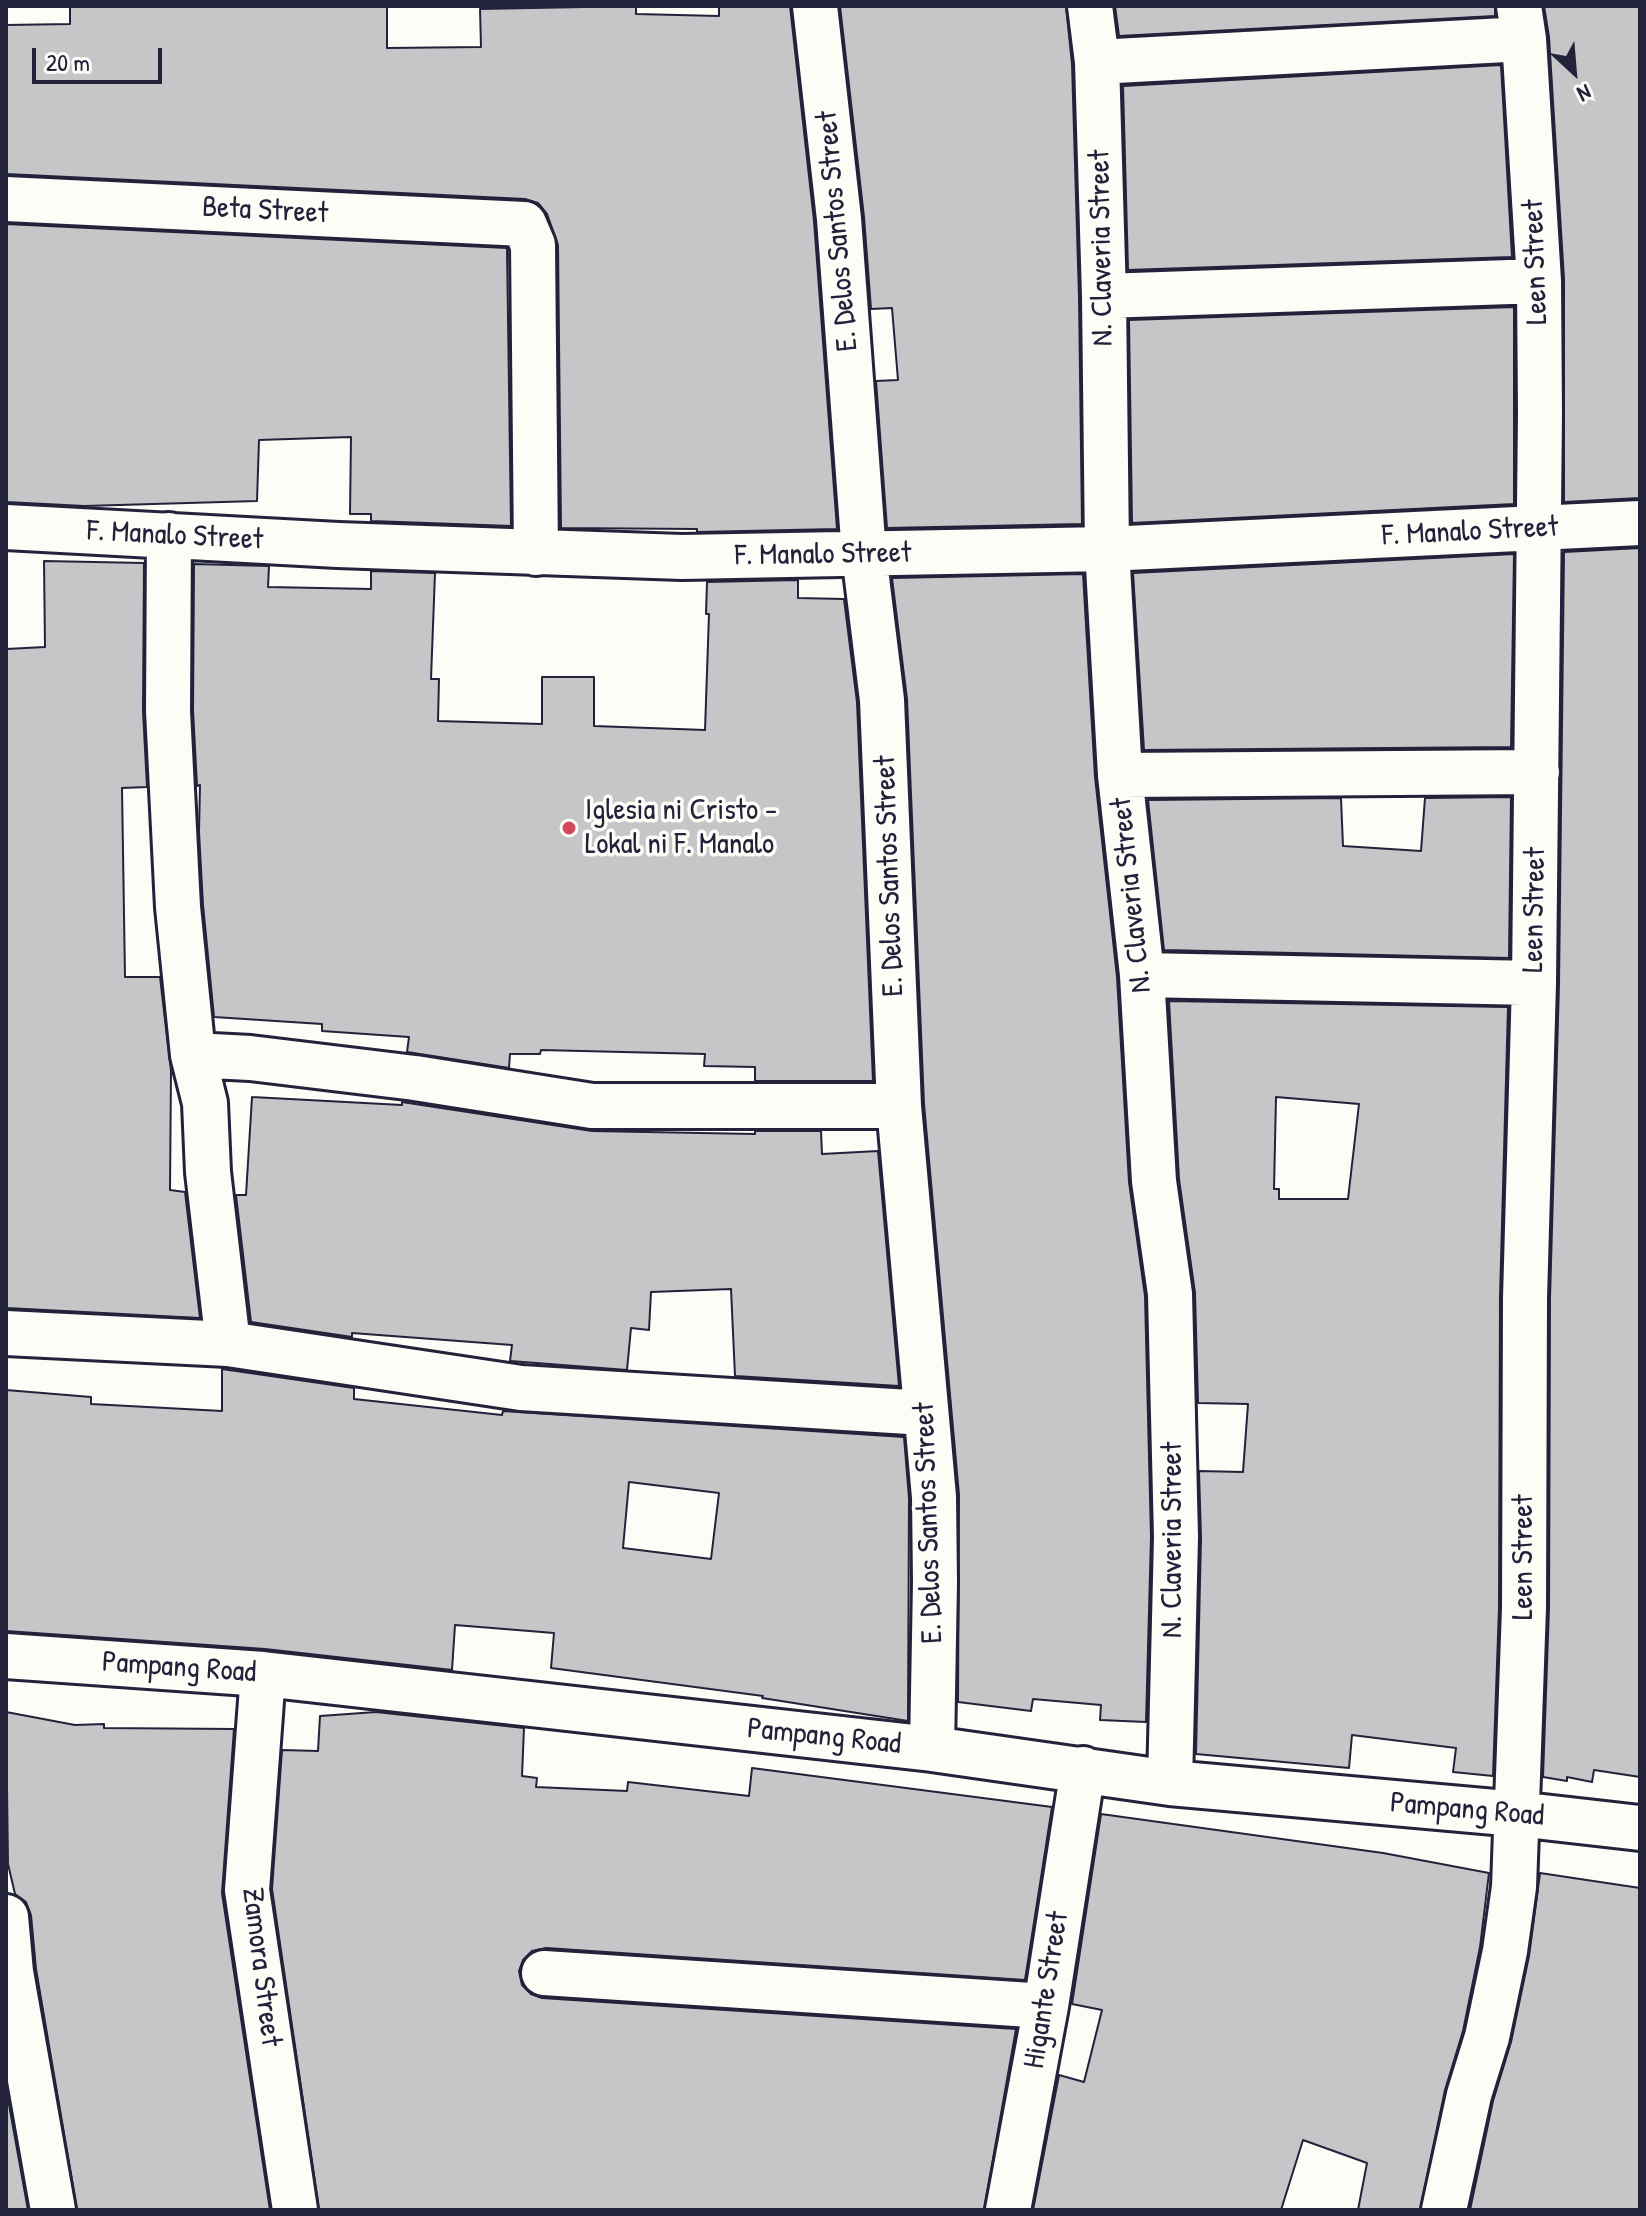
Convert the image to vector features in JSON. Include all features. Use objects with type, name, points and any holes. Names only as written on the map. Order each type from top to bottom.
[{"type":"street","name":"E. Delos Santos Street","points":[[815,6],[839,219],[864,554],[883,714],[899,1106],[934,1497],[932,1749]]},
{"type":"street","name":"N. Claveria Street","points":[[1090,6],[1097,62],[1107,549],[1120,775],[1142,975],[1154,1181],[1170,1294],[1176,1537],[1170,1783]]},
{"type":"street","points":[[1097,62],[1521,22]]},
{"type":"street","name":"Leen Street","points":[[1444,2210],[1505,1951],[1514,1887],[1517,1814],[1524,1608],[1525,1298],[1534,983],[1539,281],[1521,22]]},
{"type":"street","name":"Beta Street","points":[[6,199],[524,224],[533,245],[536,553]]},
{"type":"street","points":[[1104,296],[1539,281]]},
{"type":"street","name":"F. Manalo Street","points":[[6,527],[536,553],[682,557],[1107,549],[1640,523]]},
{"type":"street","points":[[169,535],[168,711],[178,907],[193,1055],[205,1103],[208,1172],[228,1344]]},
{"type":"street","points":[[1120,775],[1537,772]]},
{"type":"street","points":[[1142,975],[1534,983]]},
{"type":"street","points":[[193,1055],[250,1058],[415,1078],[592,1106],[899,1106]]},
{"type":"street","points":[[6,1333],[228,1344],[521,1388],[925,1413]]},
{"type":"street","name":"Pampang Road","points":[[6,1656],[263,1674],[932,1749],[1170,1783],[1640,1828]]},
{"type":"street","name":"Zamora Street","points":[[263,1674],[247,1890],[295,2210]]},
{"type":"street","name":"Higante Street","points":[[1008,2210],[1046,2006],[1083,1769]]},
{"type":"street","points":[[6,1917],[11,1972],[53,2210]]},
{"type":"street","points":[[544,1973],[1046,2006]]},
{"type":"building","points":[[70,6],[387,6],[387,48],[481,47],[480,9],[636,6],[636,14],[719,16],[719,6],[790,6],[814,221],[837,529],[697,532],[697,529],[561,528],[558,245],[547,214],[538,203],[525,199],[6,174],[6,25],[70,24]]},
{"type":"building","points":[[840,6],[1066,6],[1072,64],[1082,524],[887,528],[876,381],[898,380],[892,308],[871,309],[864,217]]},
{"type":"building","points":[[1115,6],[1495,6],[1495,16],[1119,36]]},
{"type":"building","points":[[1544,6],[1640,6],[1640,498],[1564,502],[1564,279],[1549,37]]},
{"type":"building","points":[[1501,65],[1512,257],[1128,270],[1123,86]]},
{"type":"building","points":[[6,224],[507,248],[511,526],[371,521],[371,514],[350,514],[351,437],[259,440],[257,501],[84,506],[6,502]]},
{"type":"building","points":[[1514,307],[1514,504],[1132,523],[1129,320]]},
{"type":"building","points":[[1640,548],[1640,1777],[1594,1770],[1592,1782],[1567,1777],[1567,1781],[1543,1777],[1549,1608],[1550,1298],[1559,984],[1564,552]]},
{"type":"building","points":[[1514,554],[1511,747],[1144,750],[1133,573]]},
{"type":"building","points":[[44,561],[144,563],[143,711],[147,787],[122,788],[125,977],[160,977],[171,1071],[170,1190],[185,1192],[200,1318],[6,1308],[6,649],[45,647]]},
{"type":"building","points":[[194,564],[269,566],[268,587],[371,589],[371,571],[435,573],[431,679],[439,679],[438,721],[542,724],[542,677],[594,677],[594,726],[705,730],[709,614],[706,614],[707,582],[798,580],[798,598],[844,599],[857,702],[873,1081],[755,1081],[755,1067],[704,1066],[705,1054],[541,1050],[540,1054],[510,1054],[509,1068],[407,1052],[409,1037],[322,1031],[322,1024],[214,1017],[203,905],[200,785],[197,786],[193,710]]},
{"type":"building","points":[[1083,574],[1095,777],[1117,977],[1129,1182],[1145,1296],[1151,1537],[1146,1722],[1100,1720],[1101,1705],[1033,1699],[1031,1711],[958,1702],[959,1495],[924,1104],[907,699],[892,578]]},
{"type":"building","points":[[1511,797],[1509,958],[1164,950],[1148,800],[1341,798],[1343,846],[1421,851],[1425,798]]},
{"type":"building","points":[[1169,1001],[1508,1007],[1500,1297],[1499,1608],[1493,1776],[1453,1772],[1456,1748],[1352,1735],[1349,1768],[1196,1754],[1201,1538],[1199,1471],[1243,1472],[1248,1404],[1198,1403],[1195,1293],[1179,1179]],"holes":[[[1276,1097],[1359,1104],[1348,1199],[1279,1199],[1279,1189],[1274,1189]]]},
{"type":"building","points":[[252,1097],[402,1105],[402,1102],[592,1131],[755,1134],[755,1131],[821,1131],[822,1154],[878,1151],[899,1386],[735,1376],[731,1289],[651,1292],[649,1330],[631,1328],[627,1370],[510,1361],[512,1345],[352,1333],[352,1337],[251,1322],[236,1195],[246,1195]]},
{"type":"building","points":[[222,1369],[354,1388],[354,1399],[502,1415],[503,1411],[904,1437],[909,1498],[908,1721],[763,1696],[551,1668],[554,1633],[455,1625],[452,1670],[265,1649],[6,1631],[6,1390],[91,1397],[91,1404],[222,1411]],"holes":[[[629,1482],[719,1493],[711,1559],[623,1548]]]},
{"type":"building","points":[[6,1712],[75,1725],[104,1724],[104,1728],[234,1729],[222,1893],[270,2210],[77,2210],[36,1969],[31,1915],[26,1902],[15,1894],[8,1864]]},
{"type":"building","points":[[376,1712],[524,1728],[522,1776],[537,1778],[536,1787],[627,1791],[628,1782],[749,1796],[752,1768],[1052,1807],[1025,1980],[546,1948],[532,1951],[523,1960],[519,1971],[522,1985],[531,1994],[542,1998],[1016,2029],[984,2210],[319,2210],[272,1889],[282,1750],[318,1751],[320,1716]]},
{"type":"building","points":[[1101,1814],[1383,1853],[1489,1873],[1480,1947],[1463,2031],[1445,2090],[1420,2210],[1358,2210],[1367,2163],[1303,2140],[1281,2210],[1033,2210],[1059,2075],[1084,2082],[1102,2010],[1072,2004]]},
{"type":"building","points":[[1540,1873],[1640,1888],[1640,2210],[1470,2210],[1529,1956]]},
{"type":"building","points":[[6,2088],[28,2210],[6,2210]]},
{"type":"place","name":"Iglesia ni Cristo - Lokal ni F. Manalo","points":[[569,828]]}]
